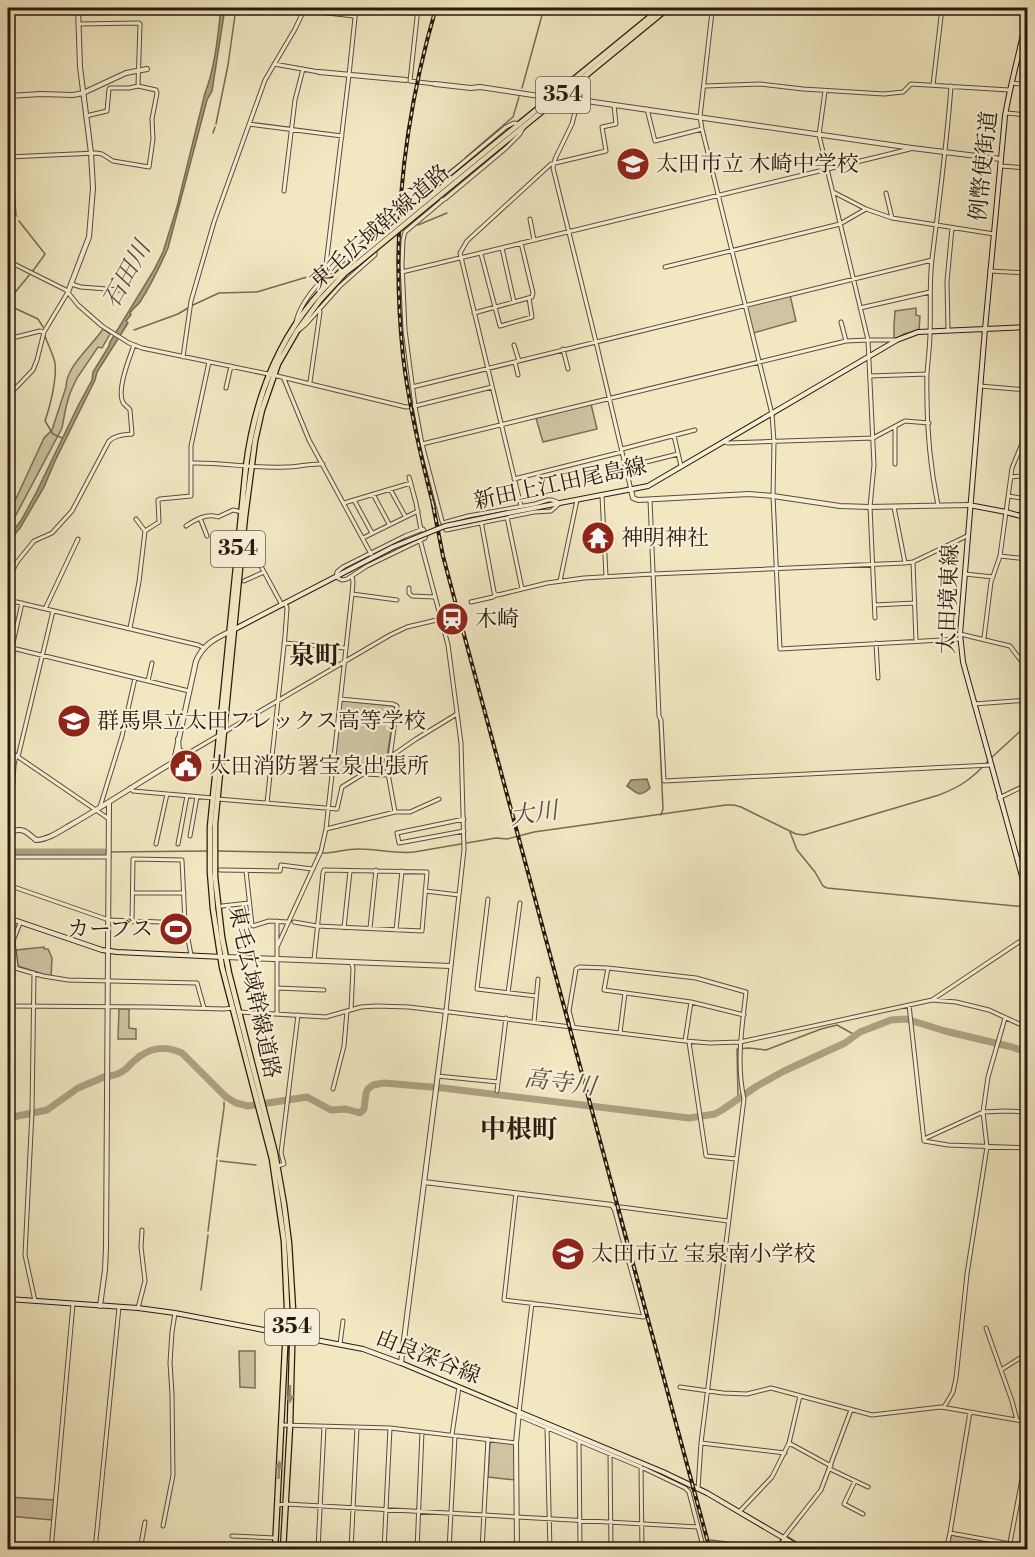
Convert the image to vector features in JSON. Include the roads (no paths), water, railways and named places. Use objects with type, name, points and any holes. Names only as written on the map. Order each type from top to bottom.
[{"type":"highway","name":"東毛広域幹線道路","points":[[215,798],[225,732],[255,414],[271,375],[296,329],[328,283],[661,8]]},
{"type":"highway","name":"東毛広域幹線道路","points":[[522,125],[669,8]]},
{"type":"highway","name":"東毛広域幹線道路","points":[[249,466],[244,490],[219,735],[212,856],[213,909],[233,1008],[260,1101]]},
{"type":"highway","name":"東毛広域幹線道路","points":[[223,957],[239,1012],[260,1101],[282,1223],[289,1335],[290,1425],[283,1550]]},
{"type":"highway","name":"東毛広域幹線道路","points":[[261,1108],[278,1167],[291,1266],[293,1310],[282,1425],[275,1550]]},
{"type":"street","points":[[8,396],[33,370],[44,332],[68,292],[90,230],[93,188],[83,93],[78,8]]},
{"type":"street","points":[[297,8],[355,16]]},
{"type":"street","points":[[183,357],[191,301],[214,222],[265,80],[305,8]]},
{"type":"street","points":[[326,277],[356,8]]},
{"type":"street","points":[[408,80],[418,8]]},
{"type":"street","points":[[714,8],[700,117],[772,414],[780,649],[916,642],[960,636],[1010,646],[1028,670]]},
{"type":"street","points":[[933,85],[942,8]]},
{"type":"street","name":"例幣使街道","points":[[985,328],[1009,90],[1020,51],[1028,9]]},
{"type":"street","points":[[78,24],[139,23],[138,86]]},
{"type":"street","points":[[1020,51],[1028,52]]},
{"type":"street","points":[[274,64],[320,72],[471,88],[480,87],[552,98],[560,97],[1001,159]]},
{"type":"street","points":[[8,96],[73,95],[83,93],[115,77],[147,69]]},
{"type":"street","points":[[284,190],[295,100],[303,69]]},
{"type":"street","points":[[1012,83],[1028,86]]},
{"type":"street","points":[[705,86],[760,84],[825,91],[894,93],[903,92],[911,84],[1009,90]]},
{"type":"street","points":[[8,157],[91,153],[102,154],[113,161],[149,167],[156,90],[138,86],[110,88],[107,111],[86,116]]},
{"type":"street","points":[[938,506],[929,449],[927,374],[932,260],[946,152],[951,86]]},
{"type":"street","points":[[825,91],[819,135],[868,339],[874,465],[870,507],[875,618]]},
{"type":"street","points":[[578,101],[572,124],[553,164],[633,498],[650,500],[732,494],[773,496],[840,506],[969,505],[1028,519]]},
{"type":"street","points":[[521,506],[460,253],[467,241],[549,166],[606,151],[602,129],[604,126],[616,124],[614,105]]},
{"type":"street","points":[[647,110],[655,141],[702,129]]},
{"type":"street","points":[[1006,113],[1028,115]]},
{"type":"street","points":[[443,523],[548,500],[560,503],[551,511],[507,515],[446,531],[443,523],[422,444],[412,387],[405,330],[402,272],[404,233],[514,140],[521,132],[522,125],[514,123],[506,127],[434,187],[433,190],[439,198],[444,199]]},
{"type":"street","points":[[249,124],[342,136]]},
{"type":"street","points":[[402,272],[912,148]]},
{"type":"street","points":[[1000,166],[1028,168]]},
{"type":"street","points":[[833,192],[866,209],[892,218],[994,234]]},
{"type":"street","points":[[886,193],[892,218]]},
{"type":"street","points":[[666,267],[840,224],[866,209]]},
{"type":"street","points":[[530,219],[534,240]]},
{"type":"street","points":[[948,330],[947,282],[952,228]]},
{"type":"street","points":[[367,242],[375,251],[375,255],[340,286],[319,309],[303,327],[296,329],[301,307],[326,277],[367,242]]},
{"type":"street","points":[[474,313],[532,297],[521,243]]},
{"type":"street","points":[[502,248],[514,302]]},
{"type":"street","points":[[480,253],[500,326],[532,317],[529,298]]},
{"type":"street","points":[[412,387],[932,260]]},
{"type":"street","points":[[8,261],[66,290],[78,305],[102,326],[142,348],[309,383],[399,406],[415,406],[492,387]]},
{"type":"street","points":[[990,271],[1028,273]]},
{"type":"street","points":[[71,284],[120,290]]},
{"type":"street","points":[[860,308],[930,292]]},
{"type":"street","points":[[309,383],[319,309]]},
{"type":"street","points":[[841,322],[846,341]]},
{"type":"street","name":"新田上江田尾島線","points":[[204,648],[213,640],[235,628],[393,547],[445,526],[648,486],[897,340],[913,333],[1028,327]]},
{"type":"street","name":"太田境東線","points":[[985,328],[960,636],[963,662],[1028,898]]},
{"type":"street","points":[[8,339],[44,332]]},
{"type":"street","points":[[422,444],[846,341],[897,340]]},
{"type":"street","points":[[8,580],[17,562],[34,541],[52,534],[72,511],[109,441],[118,435],[132,434],[130,410],[122,398],[124,372],[134,345]]},
{"type":"street","points":[[514,345],[518,375]]},
{"type":"street","points":[[563,349],[568,369]]},
{"type":"street","points":[[144,531],[159,522],[158,500],[191,496],[191,446],[209,362]]},
{"type":"street","points":[[226,388],[231,366]]},
{"type":"street","points":[[870,376],[927,374]]},
{"type":"street","points":[[284,378],[303,428],[371,554]]},
{"type":"street","points":[[980,386],[1028,390]]},
{"type":"street","points":[[725,442],[873,438],[905,422],[929,423]]},
{"type":"street","points":[[894,427],[896,464]]},
{"type":"street","points":[[984,639],[993,577],[1000,556],[1012,468],[1028,429]]},
{"type":"street","points":[[514,479],[695,430]]},
{"type":"street","points":[[674,436],[681,468]]},
{"type":"street","points":[[626,467],[678,454]]},
{"type":"street","points":[[191,463],[212,462],[286,467],[323,464]]},
{"type":"street","points":[[1011,477],[1028,475]]},
{"type":"street","points":[[410,477],[421,530]]},
{"type":"street","points":[[344,503],[411,483]]},
{"type":"street","points":[[390,489],[405,517]]},
{"type":"street","points":[[373,494],[390,525]]},
{"type":"street","points":[[602,496],[606,576]]},
{"type":"street","points":[[1008,496],[1028,499]]},
{"type":"street","points":[[354,500],[372,533]]},
{"type":"street","points":[[561,580],[578,500]]},
{"type":"street","points":[[650,500],[664,781],[990,763]]},
{"type":"street","points":[[894,507],[905,563]]},
{"type":"street","points":[[186,526],[211,515],[218,518],[233,510],[242,512]]},
{"type":"street","points":[[363,538],[418,511]]},
{"type":"street","points":[[480,514],[496,595]]},
{"type":"street","points":[[507,515],[522,589]]},
{"type":"street","points":[[200,518],[207,536]]},
{"type":"street","points":[[130,628],[139,582],[144,531],[136,519]]},
{"type":"street","points":[[425,530],[426,536],[420,540],[367,566],[352,576],[342,580],[336,577],[339,570],[350,564],[405,536],[425,530]]},
{"type":"street","points":[[471,602],[561,580],[913,562],[967,536]]},
{"type":"street","points":[[45,609],[78,539]]},
{"type":"street","points":[[401,1363],[446,1011],[465,831],[461,743],[448,645],[420,540]]},
{"type":"street","points":[[243,543],[250,546],[286,608],[267,803]]},
{"type":"street","points":[[1000,556],[1028,559]]},
{"type":"street","points":[[913,562],[916,642]]},
{"type":"street","points":[[244,581],[264,572]]},
{"type":"street","points":[[964,574],[993,577]]},
{"type":"street","points":[[277,947],[321,851],[326,830],[352,594],[352,576]]},
{"type":"street","points":[[409,588],[408,593],[412,596],[435,597]]},
{"type":"street","points":[[352,594],[397,600]]},
{"type":"street","points":[[8,600],[130,628],[204,648],[196,661],[173,762]]},
{"type":"street","points":[[8,666],[10,648],[22,603]]},
{"type":"street","points":[[875,605],[915,603]]},
{"type":"street","points":[[10,809],[17,757],[53,610]]},
{"type":"street","points":[[8,864],[11,835],[17,830],[21,829],[36,840],[43,840],[390,635],[407,627],[441,619]]},
{"type":"street","points":[[876,643],[878,678]]},
{"type":"street","points":[[284,644],[345,648]]},
{"type":"street","points":[[10,648],[189,691]]},
{"type":"street","points":[[148,681],[152,663]]},
{"type":"street","points":[[98,809],[122,736],[135,678]]},
{"type":"street","points":[[340,698],[396,704],[390,757],[387,761],[387,775],[395,812]]},
{"type":"street","points":[[974,704],[1028,700]]},
{"type":"street","points":[[390,757],[458,714]]},
{"type":"street","points":[[178,739],[179,750],[187,754]]},
{"type":"street","points":[[8,750],[98,809],[109,819]]},
{"type":"street","points":[[130,788],[167,794],[338,809],[342,787],[363,774],[387,775]]},
{"type":"street","points":[[999,798],[1028,784]]},
{"type":"street","points":[[156,844],[167,794]]},
{"type":"street","points":[[178,844],[187,796]]},
{"type":"street","points":[[190,836],[197,797]]},
{"type":"street","points":[[326,830],[395,812],[410,812],[439,799]]},
{"type":"street","points":[[100,1306],[106,1248],[109,802]]},
{"type":"street","points":[[464,819],[397,832],[399,843],[465,831]]},
{"type":"street","points":[[8,857],[109,857]]},
{"type":"street","points":[[132,922],[133,859],[182,860],[185,923],[191,955]]},
{"type":"street","points":[[220,870],[280,871],[281,865],[312,869]]},
{"type":"street","points":[[246,870],[252,925],[266,921],[288,922]]},
{"type":"street","points":[[294,922],[317,926],[344,928],[422,931],[427,872],[324,870],[317,926],[314,960]]},
{"type":"street","points":[[370,929],[376,870]]},
{"type":"street","points":[[344,928],[350,871]]},
{"type":"street","points":[[396,930],[402,871]]},
{"type":"street","points":[[8,885],[109,920],[185,923]]},
{"type":"street","points":[[425,891],[459,895]]},
{"type":"street","points":[[133,893],[184,892]]},
{"type":"street","points":[[488,899],[477,989],[536,996]]},
{"type":"street","points":[[222,906],[249,903]]},
{"type":"street","points":[[508,993],[520,903]]},
{"type":"street","points":[[8,918],[108,951],[450,966]]},
{"type":"street","points":[[277,921],[277,1013]]},
{"type":"street","points":[[16,967],[13,941],[20,922]]},
{"type":"street","points":[[932,1000],[1028,936]]},
{"type":"street","points":[[333,1089],[344,1046],[349,1011],[353,968],[351,961]]},
{"type":"street","points":[[8,966],[68,980],[197,983],[204,1008]]},
{"type":"street","points":[[573,1026],[569,1011],[576,969],[579,967],[696,978],[746,992],[740,1042],[741,1084],[744,1099],[701,1443],[698,1489]]},
{"type":"street","points":[[608,968],[604,990],[691,1002],[744,1015]]},
{"type":"street","points":[[34,973],[32,1114],[25,1257],[35,1301]]},
{"type":"street","points":[[534,1022],[538,979]]},
{"type":"street","points":[[277,988],[324,990]]},
{"type":"street","points":[[620,1032],[625,993]]},
{"type":"street","points":[[239,1012],[326,1017],[361,1007],[409,1006],[710,1043],[740,1042],[932,1000],[956,1002],[989,1010],[1028,1028]]},
{"type":"street","points":[[691,1002],[687,1041],[706,1156],[736,1159]]},
{"type":"street","points":[[909,1005],[924,1141],[948,1145],[1028,1148]]},
{"type":"street","points":[[8,1006],[224,1010],[233,1008]]},
{"type":"street","points":[[278,1167],[284,1164],[281,1153],[298,1015]]},
{"type":"street","points":[[945,1407],[953,1392],[956,1378],[967,1274],[987,1147],[983,1112],[988,1077],[1005,1017]]},
{"type":"street","points":[[497,1091],[506,1018]]},
{"type":"street","points":[[437,1076],[498,1082]]},
{"type":"street","points":[[924,1139],[983,1112],[1028,1113]]},
{"type":"street","points":[[424,1182],[516,1193],[612,1205],[615,1208],[644,1317],[504,1300],[516,1193]]},
{"type":"street","points":[[615,1208],[728,1221]]},
{"type":"street","points":[[138,1308],[145,1281],[141,1247],[142,1230]]},
{"type":"street","name":"由良深谷線","points":[[8,1299],[138,1308],[175,1313],[363,1349],[663,1472],[740,1511],[804,1550]]},
{"type":"street","points":[[517,1550],[516,1443],[532,1303]]},
{"type":"street","points":[[51,1550],[74,1304]]},
{"type":"street","points":[[95,1550],[119,1307]]},
{"type":"street","points":[[163,1526],[173,1475],[170,1363],[175,1313]]},
{"type":"street","points":[[339,1344],[343,1321]]},
{"type":"street","points":[[986,1328],[1017,1420]]},
{"type":"street","points":[[1001,1370],[1028,1353]]},
{"type":"street","points":[[449,1550],[453,1435],[459,1387]]},
{"type":"street","points":[[680,1387],[747,1394],[771,1388],[872,1415],[945,1407],[1028,1422]]},
{"type":"street","points":[[740,1511],[772,1477],[785,1453],[800,1396]]},
{"type":"street","points":[[777,1550],[821,1490],[851,1410]]},
{"type":"street","points":[[946,1550],[970,1412]]},
{"type":"street","points":[[519,1414],[641,1467],[687,1490],[704,1550]]},
{"type":"street","points":[[282,1425],[390,1428],[516,1443]]},
{"type":"street","points":[[318,1550],[324,1427]]},
{"type":"street","points":[[351,1550],[357,1427]]},
{"type":"street","points":[[384,1550],[390,1428]]},
{"type":"street","points":[[547,1428],[550,1550]]},
{"type":"street","points":[[417,1550],[422,1432]]},
{"type":"street","points":[[482,1550],[488,1439]]},
{"type":"street","points":[[579,1442],[580,1550]]},
{"type":"street","points":[[701,1443],[785,1453]]},
{"type":"street","points":[[789,1443],[868,1487]]},
{"type":"street","points":[[1010,1543],[1028,1448]]},
{"type":"street","points":[[610,1454],[611,1550]]},
{"type":"street","points":[[641,1467],[642,1550]]},
{"type":"street","points":[[855,1481],[844,1504],[863,1514]]},
{"type":"street","points":[[1021,1482],[1028,1483]]},
{"type":"street","points":[[277,1505],[698,1527]]},
{"type":"street","points":[[140,1550],[145,1522]]},
{"type":"street","points":[[950,1533],[1028,1546]]},
{"type":"street","points":[[232,1536],[275,1538]]},
{"type":"waterway","points":[[216,124],[228,65],[236,8]]},
{"type":"waterway","points":[[522,88],[544,8]]},
{"type":"waterway","points":[[8,88],[11,154]]},
{"type":"waterway","points":[[465,158],[513,117],[519,97]]},
{"type":"waterway","points":[[213,133],[215,127]]},
{"type":"waterway","points":[[12,160],[16,216]]},
{"type":"waterway","points":[[448,172],[463,160]]},
{"type":"waterway","points":[[418,225],[447,213]]},
{"type":"waterway","points":[[8,301],[45,254],[19,221]]},
{"type":"waterway","points":[[329,267],[372,233]]},
{"type":"waterway","points":[[193,305],[219,293],[257,292],[317,274],[323,270]]},
{"type":"waterway","points":[[8,305],[38,319],[43,327]]},
{"type":"waterway","points":[[134,330],[188,308]]},
{"type":"waterway","points":[[45,336],[55,363],[53,393],[45,421],[53,434],[62,438]]},
{"type":"waterway","points":[[659,720],[663,809],[661,815]]},
{"type":"waterway","name":"大川","points":[[991,758],[1028,724]]},
{"type":"waterway","name":"大川","points":[[323,853],[356,849],[414,852],[496,838],[507,839],[534,832],[726,805],[741,807],[796,834],[804,835],[939,795],[965,782],[988,761]]},
{"type":"waterway","points":[[790,832],[797,850],[823,886],[827,888],[1027,907]]},
{"type":"waterway","name":"大川","points":[[104,852],[210,851]]},
{"type":"waterway","name":"大川","points":[[218,851],[318,853]]},
{"type":"waterway","name":"大川","points":[[8,852],[104,852]]},
{"type":"waterway","name":"高寺川","points":[[110,1076],[118,1074],[145,1053],[163,1048],[182,1053],[226,1097],[248,1106],[307,1097],[331,1110],[346,1109],[360,1113],[364,1109],[368,1089],[373,1085],[384,1083],[689,1118],[715,1114],[784,1071],[845,1043],[860,1032],[891,1020],[906,1019],[1028,1053]]},
{"type":"waterway","points":[[738,1099],[737,1049],[766,1050],[837,1025],[855,1035]]},
{"type":"waterway","name":"高寺川","points":[[8,1118],[47,1110],[78,1088],[104,1077]]},
{"type":"waterway","points":[[224,1102],[224,1107]]},
{"type":"waterway","points":[[217,1157],[224,1108]]},
{"type":"waterway","points":[[208,1231],[217,1160]]},
{"type":"waterway","points":[[220,1161],[256,1165]]},
{"type":"waterway","points":[[201,1290],[208,1235]]},
{"type":"waterway","points":[[788,1537],[809,1550]]},
{"type":"waterway","points":[[775,1550],[781,1539]]},
{"type":"waterway","points":[[710,1540],[769,1547]]},
{"type":"railway","points":[[434,508],[416,432],[403,356],[398,268],[399,224],[408,136],[415,93],[436,8]]},
{"type":"railway","points":[[432,500],[443,556],[710,1550]]},
{"type":"place","name":"太田市立 木崎中学校","points":[[633,164]]},
{"type":"place","name":"神明神社","points":[[598,538]]},
{"type":"place","name":"木崎","points":[[452,619]]},
{"type":"place","name":"群馬県立太田フレックス高等学校","points":[[74,721]]},
{"type":"place","name":"太田消防署宝泉出張所","points":[[186,766]]},
{"type":"place","name":"カーブス","points":[[176,929]]},
{"type":"place","name":"太田市立 宝泉南小学校","points":[[568,1254]]},
{"type":"district","name":"泉町","points":[[315,656]]},
{"type":"district","name":"中根町","points":[[519,1130]]},
{"type":"water label","name":"石田川","points":[[127,275]]}]
